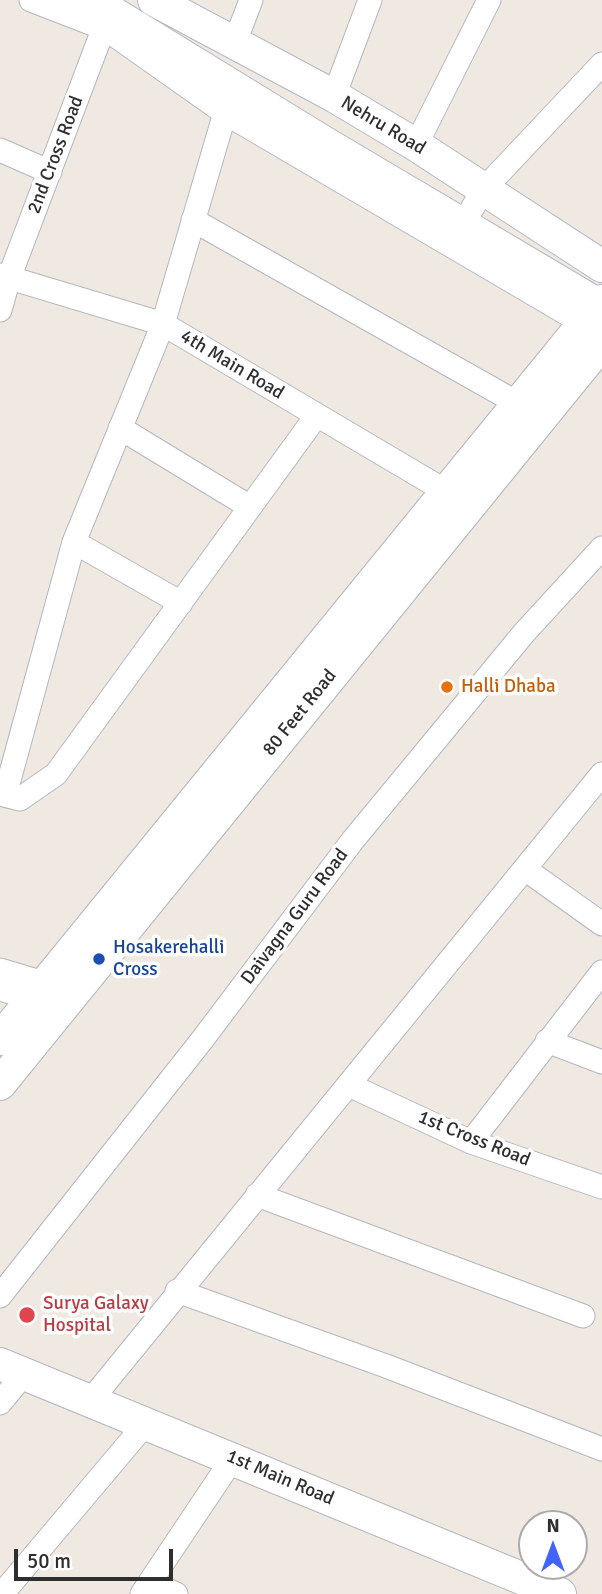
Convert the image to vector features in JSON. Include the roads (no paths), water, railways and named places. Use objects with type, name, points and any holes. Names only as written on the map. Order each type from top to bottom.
[{"type":"main road","points":[[79,0],[110,13],[463,224],[598,319]]},
{"type":"main road","name":"Nehru Road","points":[[154,0],[334,96],[416,145],[602,267]]},
{"type":"main road","name":"80 Feet Road","points":[[0,1084],[54,996],[447,492],[519,404],[598,319]]},
{"type":"main road","name":"80 Feet Road","points":[[0,1040],[54,996],[598,319]]},
{"type":"main road","name":"1st Main Road","points":[[12,1369],[148,1422],[559,1594]]},
{"type":"street","points":[[31,0],[110,13],[225,113],[598,319]]},
{"type":"street","points":[[235,42],[251,0]]},
{"type":"street","points":[[334,96],[370,0]]},
{"type":"street","points":[[416,145],[489,0]]},
{"type":"street","name":"2nd Cross Road","points":[[0,310],[5,276],[50,172],[110,13]]},
{"type":"street","points":[[463,224],[483,190],[602,64]]},
{"type":"street","points":[[225,113],[163,324],[74,542],[2,794],[20,799],[56,774],[317,415]]},
{"type":"street","points":[[0,150],[50,172]]},
{"type":"street","points":[[193,220],[519,404]]},
{"type":"street","name":"4th Main Road","points":[[5,276],[163,324],[447,492]]},
{"type":"street","points":[[120,428],[250,508]]},
{"type":"street","points":[[74,542],[181,603]]},
{"type":"street","name":"Daivagna Guru Road","points":[[0,1296],[202,1040],[353,840],[524,633],[602,548]]},
{"type":"street","points":[[91,1400],[177,1291],[602,774]]},
{"type":"street","points":[[525,869],[602,924]]},
{"type":"street","points":[[0,970],[54,996]]},
{"type":"street","points":[[471,1142],[602,972]]},
{"type":"street","points":[[0,989],[54,996]]},
{"type":"street","points":[[547,1041],[602,1062]]},
{"type":"street","name":"1st Cross Road","points":[[349,1085],[471,1142],[602,1186]]},
{"type":"street","points":[[257,1195],[583,1316]]},
{"type":"street","points":[[177,1291],[602,1448]]},
{"type":"street","points":[[0,1403],[12,1369]]},
{"type":"street","points":[[2,1594],[148,1422]]},
{"type":"street","points":[[176,1594],[146,1588],[233,1458]]},
{"type":"place","name":"Halli Dhaba","points":[[447,687]]},
{"type":"place","name":"Hosakerehalli Cross","points":[[99,959]]},
{"type":"place","name":"Surya Galaxy Hospital","points":[[27,1315]]}]
